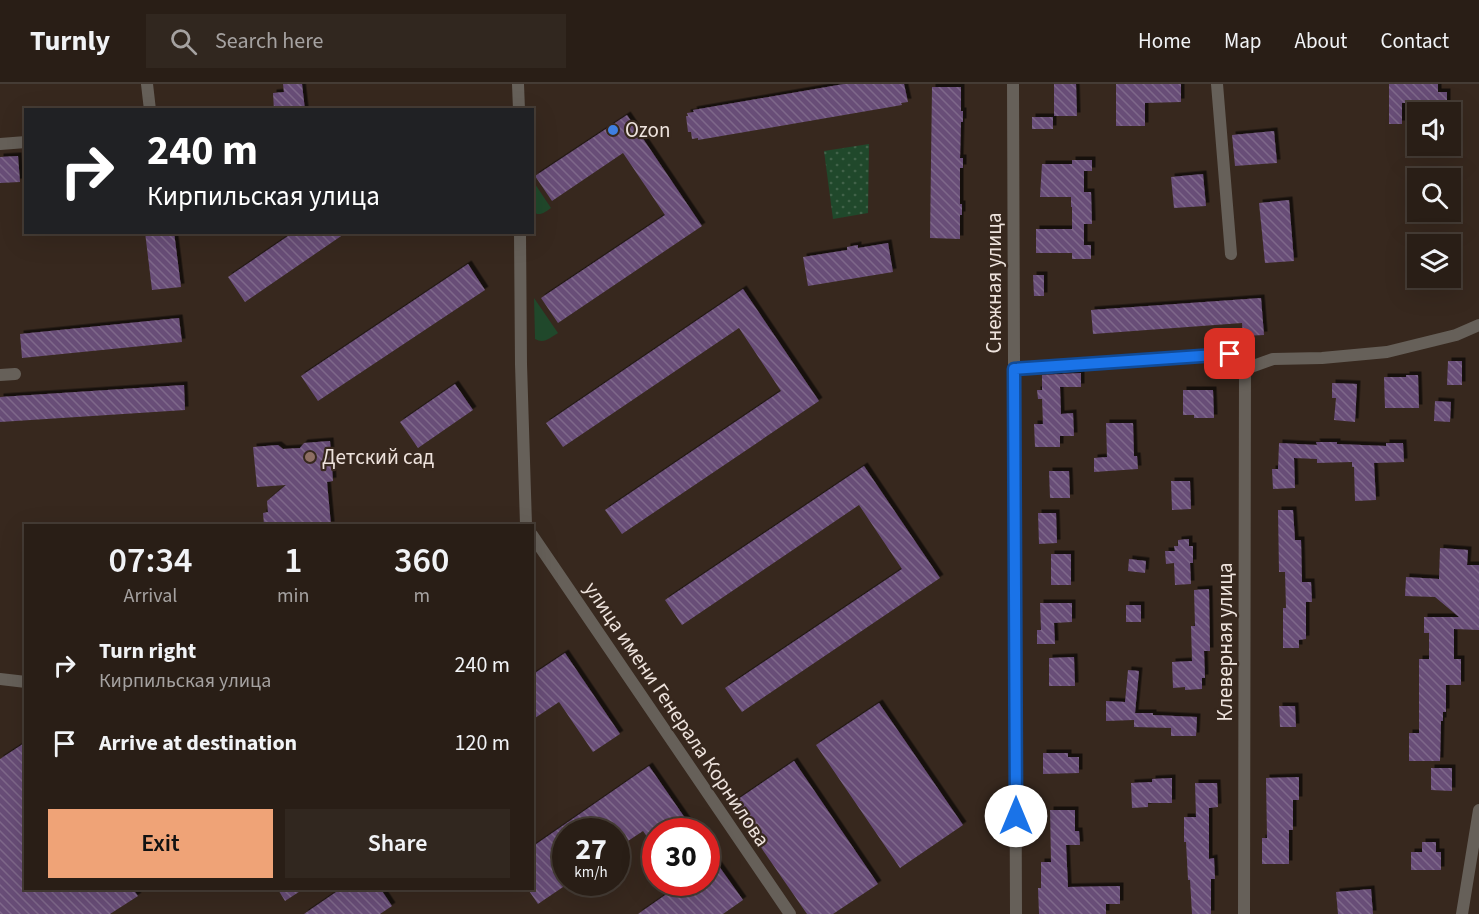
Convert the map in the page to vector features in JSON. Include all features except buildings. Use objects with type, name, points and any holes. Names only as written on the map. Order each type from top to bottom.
[{"type":"street","points":[[147,84],[150,108]]},
{"type":"street","points":[[518,84],[519,108]]},
{"type":"street","name":"Снежная улица","points":[[1013,84],[1016,914]]},
{"type":"street","points":[[1217,84],[1231,254]]},
{"type":"street","points":[[0,144],[24,142]]},
{"type":"street","points":[[520,234],[526,524]]},
{"type":"street","points":[[1014,369],[1230,354],[1240,361],[1245,369],[1273,359],[1322,358],[1387,352],[1456,335],[1479,325]]},
{"type":"street","name":"Клеверная улица","points":[[1244,914],[1245,369]]},
{"type":"street","points":[[0,375],[15,374]]},
{"type":"street","name":"улица имени Генерала Корнилова","points":[[534,539],[790,914]]},
{"type":"street","points":[[0,679],[24,682]]},
{"type":"street","points":[[1462,914],[1479,810]]},
{"type":"green space","points":[[869,144],[868,213],[833,219],[824,151]]},
{"type":"green space","points":[[534,182],[551,208],[540,214],[534,212]]},
{"type":"green space","points":[[534,298],[558,333],[544,341],[535,339]]},
{"type":"place","name":"Ozon","points":[[613,130]]},
{"type":"place","name":"Детский сад","points":[[310,457]]},
{"type":"route","points":[[1016,816],[1014,369],[1230,354]]}]
